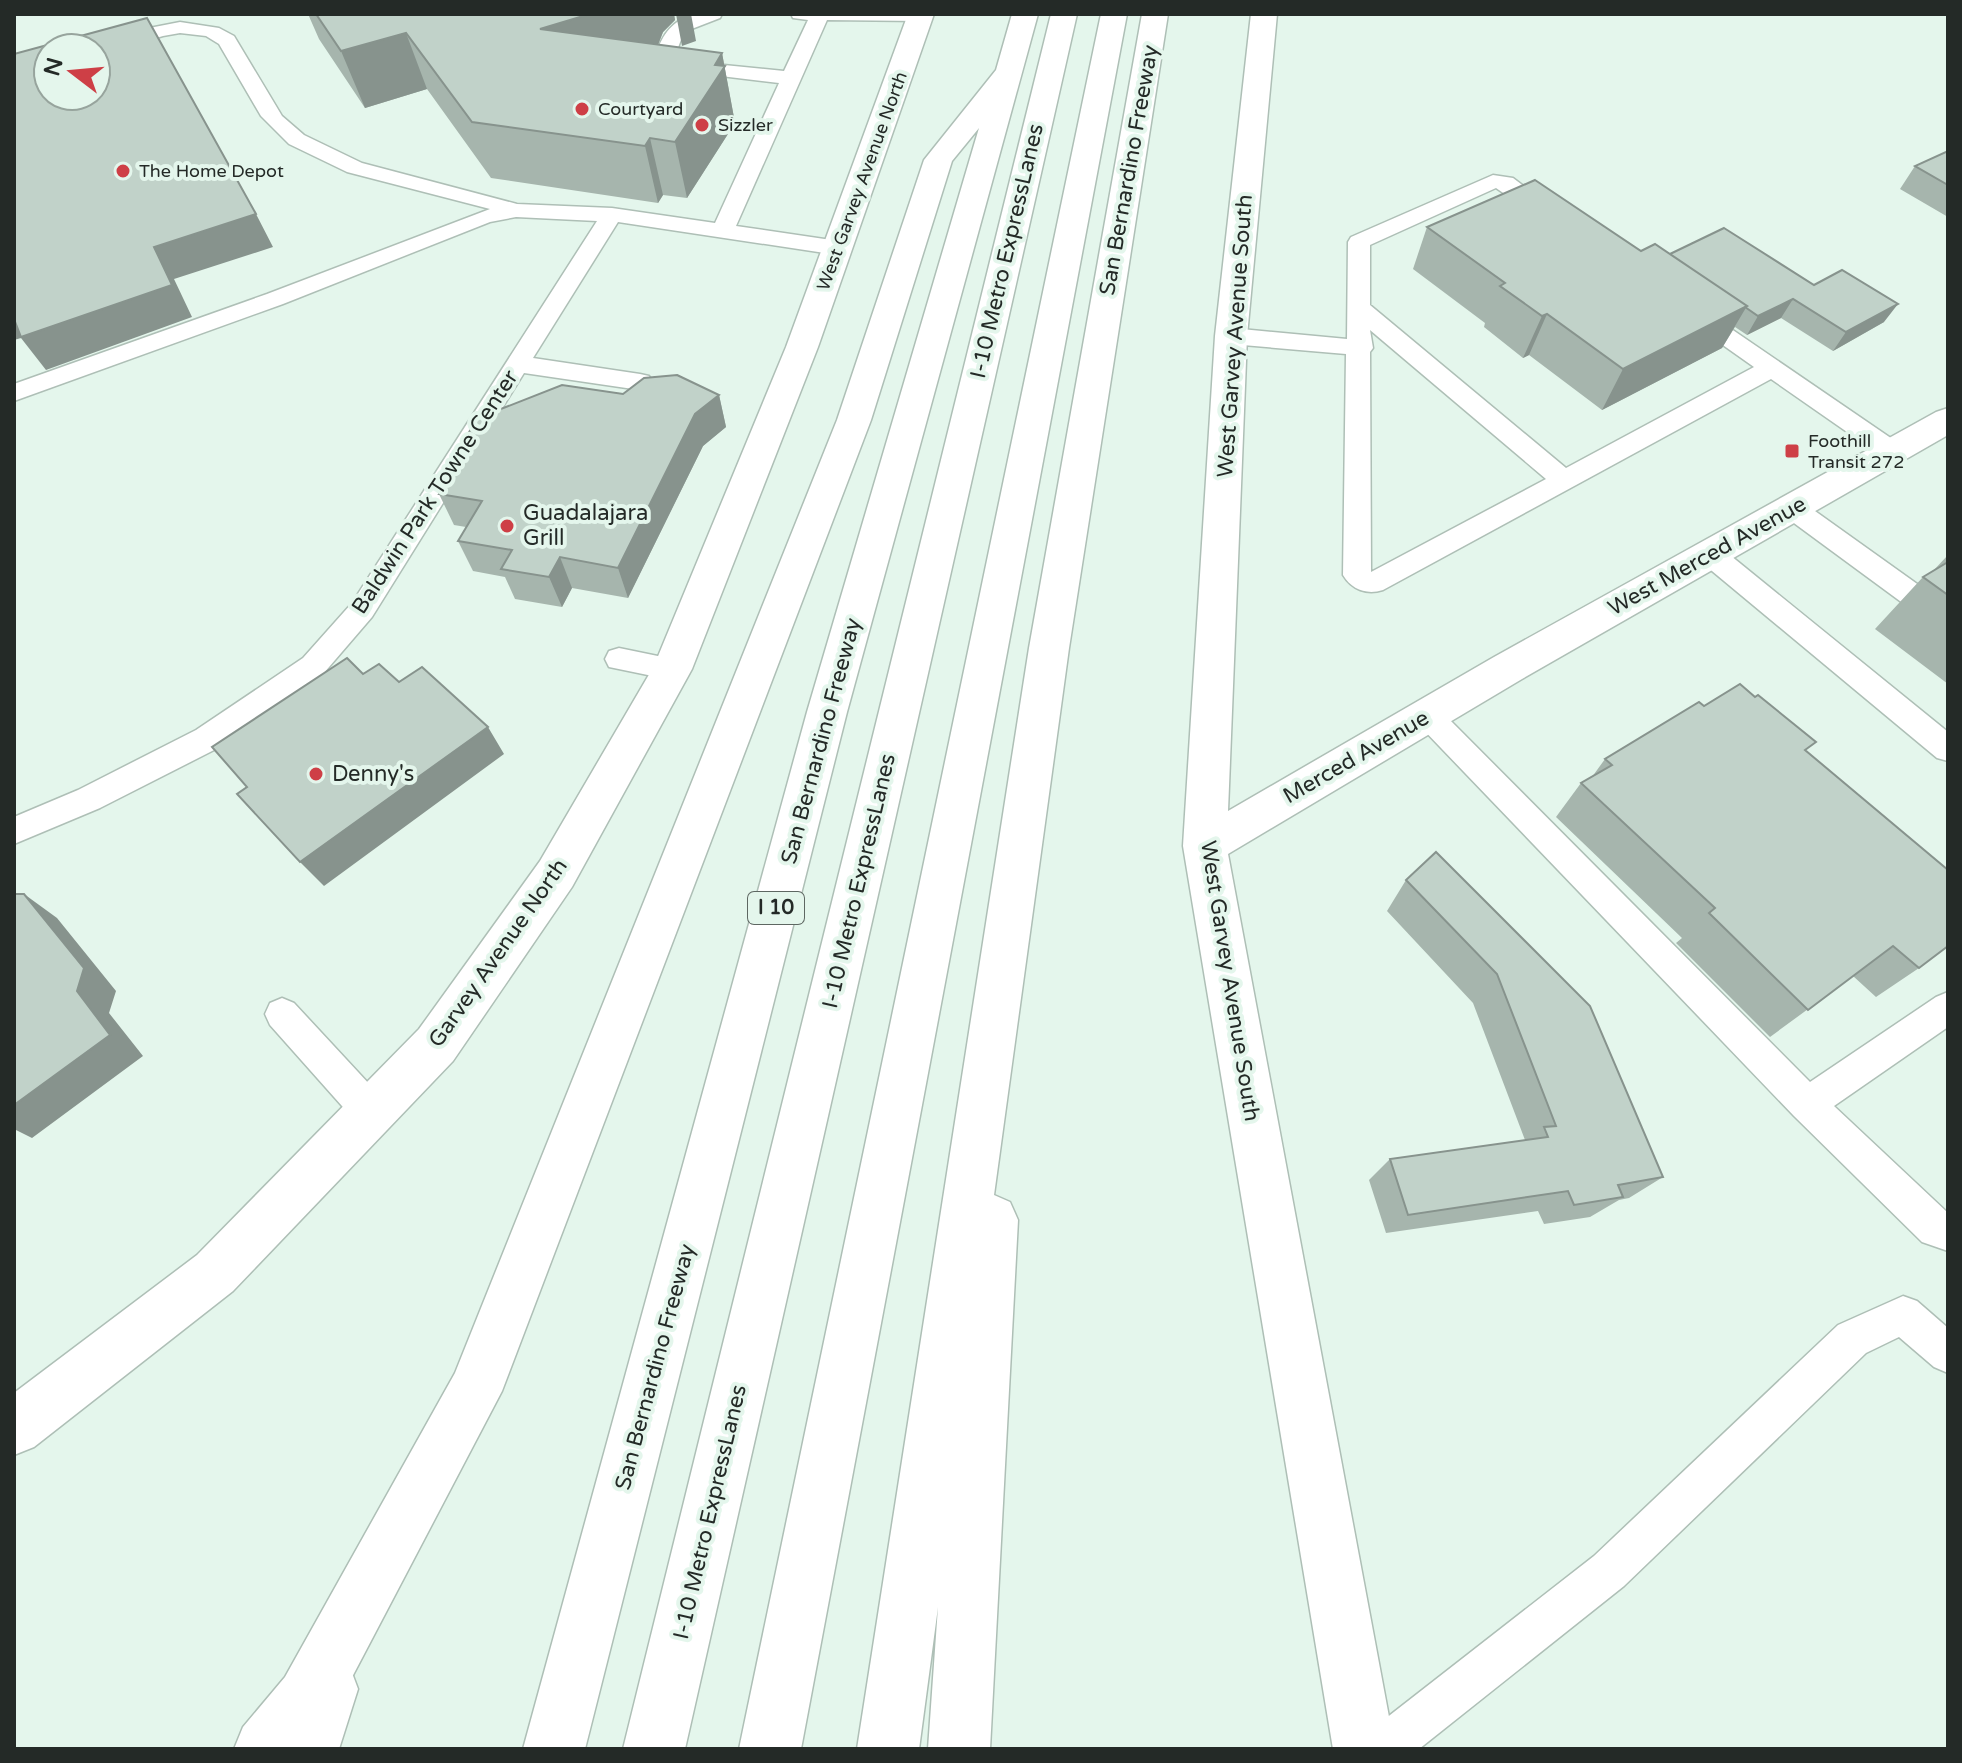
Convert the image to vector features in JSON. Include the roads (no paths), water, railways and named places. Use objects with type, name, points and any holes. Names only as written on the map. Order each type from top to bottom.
[{"type":"main road","name":"West Garvey Avenue North","points":[[802,347],[921,14]]},
{"type":"main road","name":"San Bernardino Freeway","points":[[554,1749],[827,712],[1025,14]]},
{"type":"main road","name":"I-10 Metro ExpressLanes","points":[[654,1749],[1064,14]]},
{"type":"main road","points":[[770,1749],[1114,14]]},
{"type":"main road","name":"San Bernardino Freeway","points":[[888,1749],[1049,648],[1155,14]]},
{"type":"main road","name":"West Garvey Avenue South","points":[[1264,14],[1231,336],[1205,846],[1364,1749]]},
{"type":"main road","points":[[265,1749],[307,1699],[475,1391],[854,420],[938,160],[1009,71]]},
{"type":"main road","name":"Garvey Avenue North","points":[[14,1427],[215,1273],[436,1045],[556,874],[672,669],[802,347]]},
{"type":"main road","name":"West Merced Avenue","points":[[1508,668],[1948,420]]},
{"type":"main road","name":"Merced Avenue","points":[[1205,846],[1508,668]]},
{"type":"main road","points":[[959,1749],[1011,910]]},
{"type":"lane","points":[[713,14],[689,21],[671,35],[666,54],[678,66],[793,78]]},
{"type":"lane","points":[[798,14],[921,14]]},
{"type":"lane","points":[[723,231],[819,16]]},
{"type":"lane","points":[[112,46],[181,27],[218,33],[227,40],[272,118],[289,135],[314,151],[415,184],[481,198],[516,210]]},
{"type":"lane","points":[[1568,227],[1505,183],[1493,181],[1359,242],[1361,348],[1357,575],[1364,581],[1373,583],[1772,368]]},
{"type":"lane","points":[[14,393],[275,299],[484,217],[516,210],[612,215],[838,248]]},
{"type":"lane","name":"Baldwin Park Towne Center","points":[[14,831],[89,799],[207,739],[313,666],[362,610],[612,215]]},
{"type":"lane","points":[[1670,298],[1892,451]]},
{"type":"lane","points":[[1360,309],[1563,479]]},
{"type":"lane","points":[[1231,336],[1361,348]]},
{"type":"lane","points":[[517,364],[640,382]]},
{"type":"lane","points":[[1792,508],[1948,621]]},
{"type":"lane","points":[[1710,554],[1948,749]]},
{"type":"lane","points":[[619,659],[672,669]]},
{"type":"lane","points":[[1428,716],[1807,1104],[1935,1229],[1948,1232]]},
{"type":"lane","points":[[1807,1104],[1948,1008]]},
{"type":"lane","points":[[282,1014],[371,1112]]},
{"type":"lane","points":[[1383,1749],[1609,1571],[1852,1339],[1903,1315],[1948,1353]]},
{"type":"lane","points":[[316,1749],[374,1576]]},
{"type":"place","name":"Courtyard","points":[[582,109]]},
{"type":"place","name":"Sizzler","points":[[702,125]]},
{"type":"place","name":"The Home Depot","points":[[123,171]]},
{"type":"place","name":"Foothill Transit 272","points":[[1792,451]]},
{"type":"place","name":"Guadalajara Grill","points":[[507,526]]},
{"type":"place","name":"Denny's","points":[[316,774]]}]
